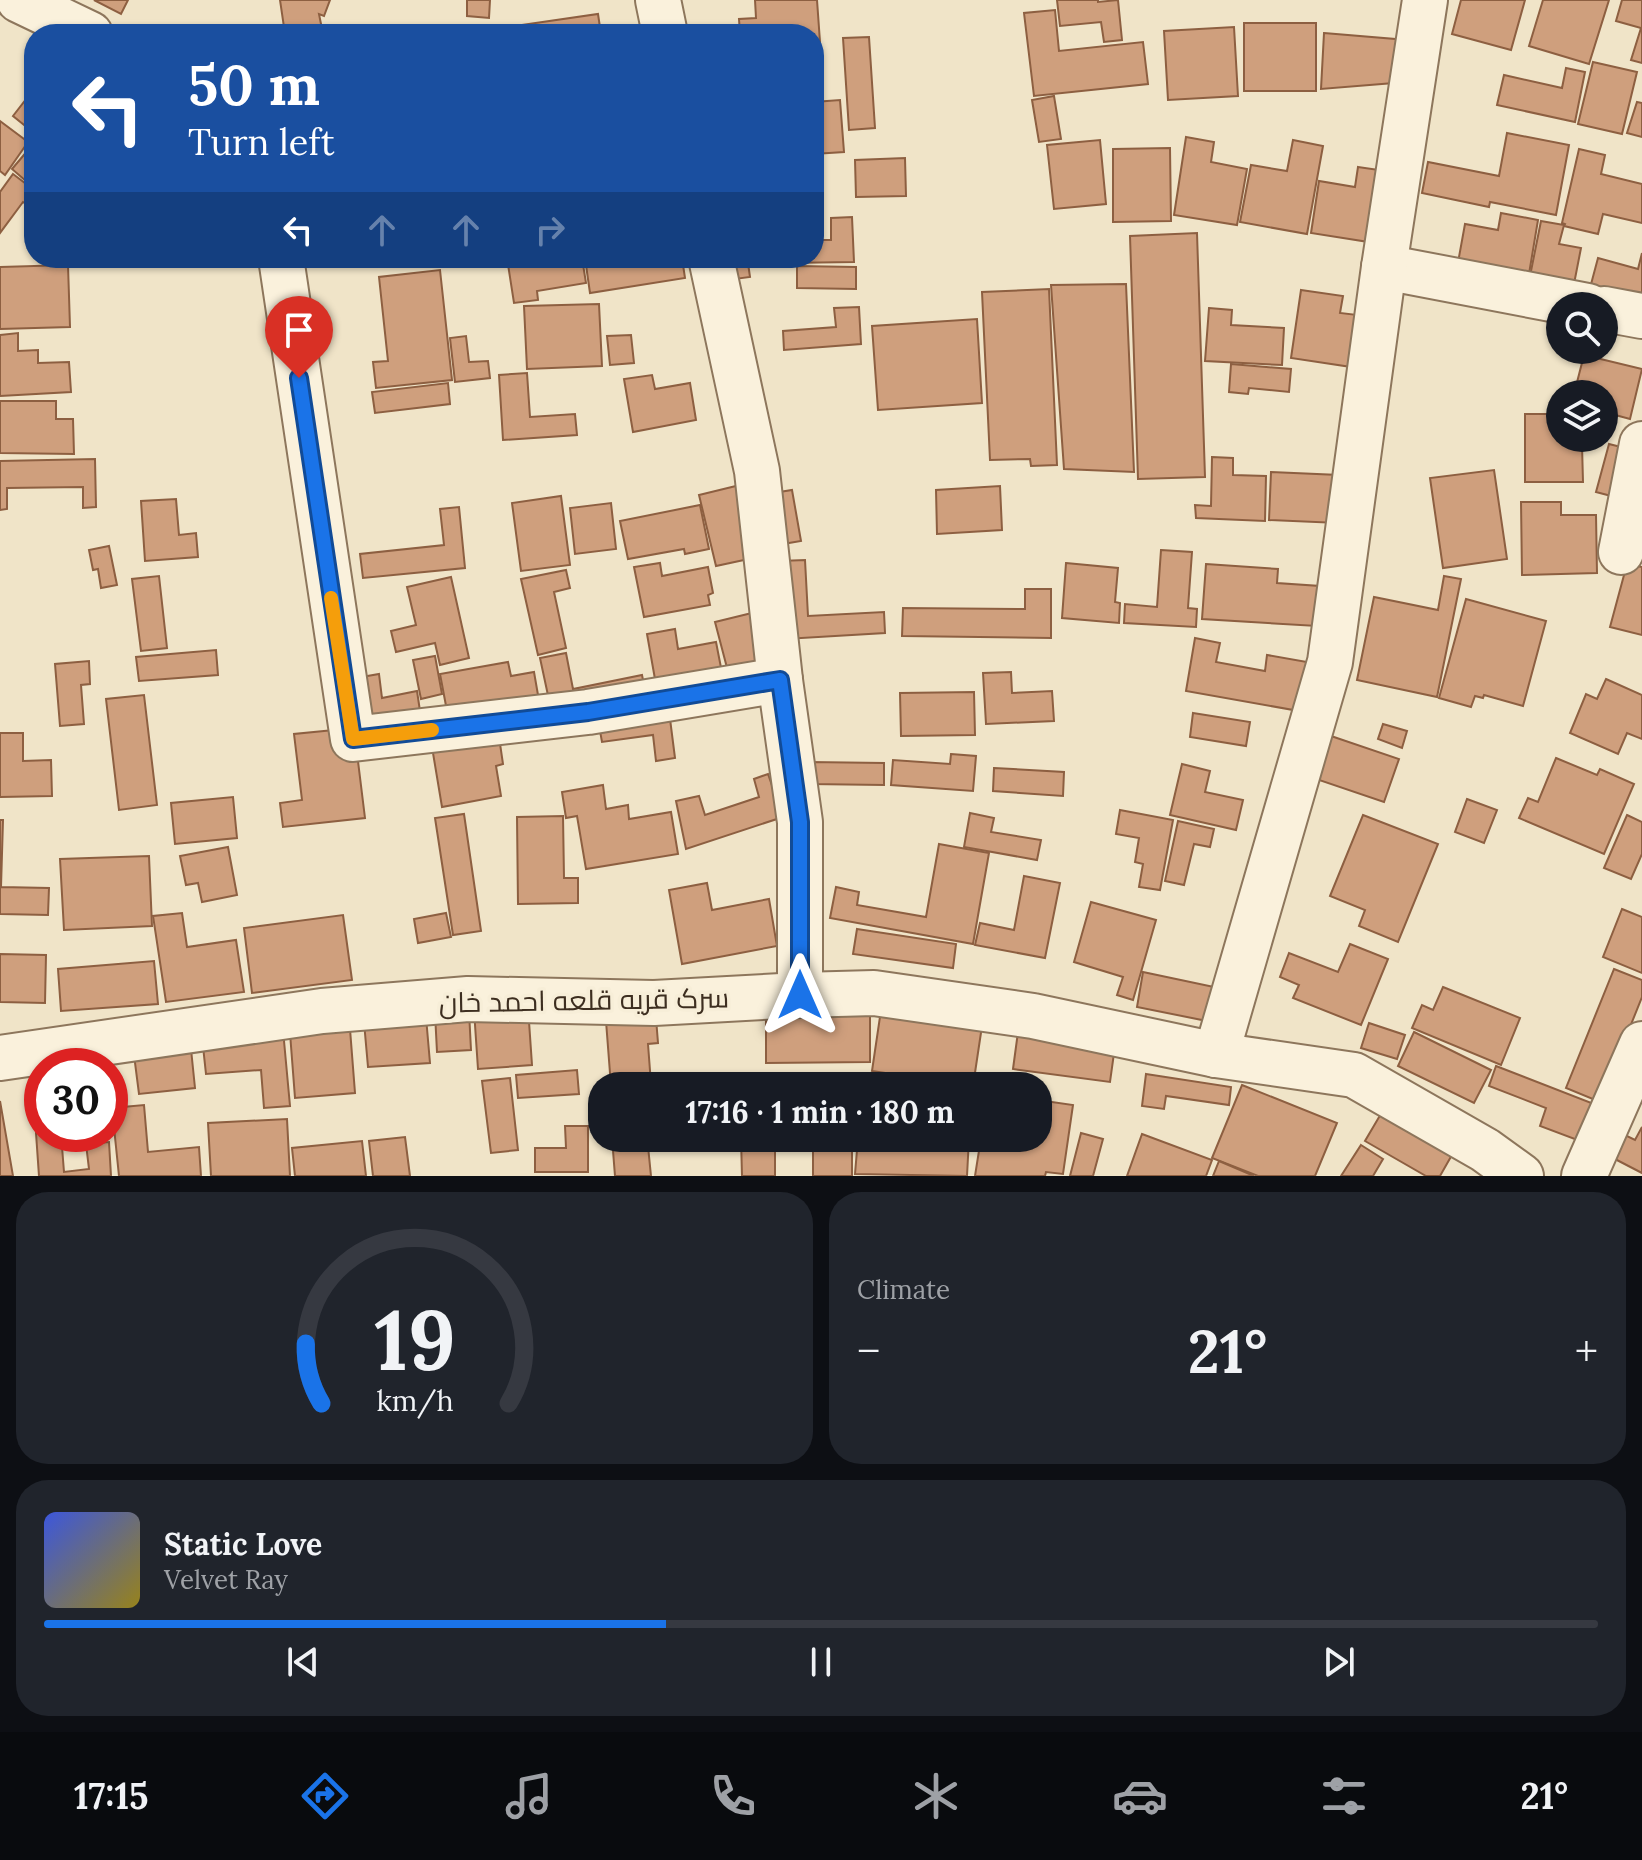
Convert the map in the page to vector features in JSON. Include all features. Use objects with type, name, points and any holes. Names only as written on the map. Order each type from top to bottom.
[{"type":"street","points":[[19,0],[69,24]]},
{"type":"street","points":[[658,0],[663,24]]},
{"type":"street","points":[[1216,1055],[1330,662],[1384,267],[1425,0]]},
{"type":"street","points":[[1384,267],[1546,298]]},
{"type":"street","points":[[282,268],[353,739],[588,712],[780,680]]},
{"type":"street","points":[[713,268],[757,471],[780,680],[800,822],[800,995]]},
{"type":"street","points":[[1618,312],[1642,316]]},
{"type":"street","points":[[1621,552],[1642,444]]},
{"type":"street","name":"سرک قریه قلعه احمد خان","points":[[0,1058],[322,1011],[468,999],[654,1003],[874,993],[1033,1016],[1216,1055],[1354,1075],[1485,1150],[1521,1176]]},
{"type":"street","points":[[1584,1176],[1642,1044]]},
{"type":"building","points":[[94,0],[128,0],[121,14]]},
{"type":"building","points":[[280,0],[330,0],[324,16],[319,14],[321,24],[284,24]]},
{"type":"building","points":[[467,0],[490,0],[489,18],[467,16]]},
{"type":"building","points":[[755,0],[817,0],[819,24],[739,24],[739,19],[756,18]]},
{"type":"building","points":[[1057,0],[1118,0],[1122,40],[1104,42],[1101,22],[1060,26]]},
{"type":"building","points":[[1461,0],[1525,0],[1511,50],[1452,34]]},
{"type":"building","points":[[1543,0],[1609,0],[1589,64],[1529,46]]},
{"type":"building","points":[[1622,0],[1642,0],[1642,63],[1631,60],[1641,28],[1616,21]]},
{"type":"building","points":[[1055,10],[1059,51],[1143,42],[1148,84],[1034,96],[1024,13]]},
{"type":"building","points":[[598,14],[600,24],[529,24]]},
{"type":"building","points":[[1244,23],[1316,23],[1316,91],[1244,91]]},
{"type":"building","points":[[1234,27],[1238,96],[1168,100],[1164,31]]},
{"type":"building","points":[[1324,33],[1407,40],[1406,82],[1321,89]]},
{"type":"building","points":[[869,37],[875,128],[849,130],[843,38]]},
{"type":"building","points":[[1593,62],[1637,72],[1622,134],[1578,124]]},
{"type":"building","points":[[1566,68],[1585,72],[1575,122],[1497,105],[1504,75],[1562,88]]},
{"type":"building","points":[[1054,96],[1061,139],[1039,142],[1032,100]]},
{"type":"building","points":[[840,100],[844,152],[824,153],[824,101]]},
{"type":"building","points":[[24,102],[24,125],[13,116]]},
{"type":"building","points":[[1637,102],[1642,103],[1642,137],[1627,133]]},
{"type":"building","points":[[0,121],[24,139],[24,148],[5,175],[0,171]]},
{"type":"building","points":[[1507,133],[1569,145],[1556,215],[1490,202],[1489,207],[1422,193],[1428,162],[1499,176]]},
{"type":"building","points":[[1186,137],[1214,142],[1211,162],[1247,169],[1237,225],[1174,215]]},
{"type":"building","points":[[1100,140],[1106,204],[1054,209],[1047,145]]},
{"type":"building","points":[[1293,140],[1323,146],[1307,234],[1240,222],[1251,165],[1287,171]]},
{"type":"building","points":[[1170,148],[1171,221],[1113,222],[1113,149]]},
{"type":"building","points":[[1579,149],[1605,155],[1601,174],[1642,184],[1642,223],[1603,214],[1598,234],[1564,226],[1562,223]]},
{"type":"building","points":[[24,155],[24,179],[12,169]]},
{"type":"building","points":[[905,158],[906,196],[856,197],[855,160]]},
{"type":"building","points":[[1358,167],[1386,171],[1375,243],[1311,233],[1319,181],[1355,187]]},
{"type":"building","points":[[13,174],[24,182],[24,203],[0,233],[0,192]]},
{"type":"building","points":[[1501,213],[1538,220],[1528,280],[1457,268],[1465,224],[1498,230]]},
{"type":"building","points":[[852,217],[854,262],[824,262],[824,240],[831,240],[831,218]]},
{"type":"building","points":[[1541,221],[1564,225],[1559,244],[1581,248],[1573,289],[1529,281]]},
{"type":"building","points":[[1197,233],[1205,477],[1138,479],[1130,236]]},
{"type":"building","points":[[1642,253],[1642,303],[1618,296],[1618,292],[1590,288],[1598,258],[1638,269]]},
{"type":"building","points":[[0,267],[68,268],[70,327],[0,329]]},
{"type":"building","points":[[856,267],[856,289],[797,288],[797,268]]},
{"type":"building","points":[[509,268],[584,268],[586,283],[537,291],[538,300],[514,303]]},
{"type":"building","points":[[586,268],[684,268],[685,278],[590,293]]},
{"type":"building","points":[[733,268],[749,268],[750,277],[735,279]]},
{"type":"building","points":[[440,270],[452,380],[376,388],[373,362],[388,361],[379,277]]},
{"type":"building","points":[[1126,284],[1134,472],[1064,469],[1051,285]]},
{"type":"building","points":[[1049,289],[1057,465],[1031,466],[1030,459],[990,460],[982,292]]},
{"type":"building","points":[[1301,290],[1343,296],[1340,313],[1366,316],[1358,368],[1291,358]]},
{"type":"building","points":[[599,304],[602,366],[527,369],[524,306]]},
{"type":"building","points":[[859,307],[861,344],[784,350],[783,331],[836,327],[834,308]]},
{"type":"building","points":[[1209,308],[1232,310],[1231,325],[1284,328],[1282,365],[1205,361]]},
{"type":"building","points":[[977,319],[982,403],[878,410],[872,326]]},
{"type":"building","points":[[18,333],[18,351],[38,350],[38,363],[69,362],[71,392],[0,396],[0,335]]},
{"type":"building","points":[[631,335],[634,363],[610,365],[607,336]]},
{"type":"building","points":[[466,336],[469,362],[488,361],[490,378],[455,382],[450,338]]},
{"type":"building","points":[[1618,363],[1642,369],[1630,419],[1618,416],[1618,380],[1578,380],[1582,364]]},
{"type":"building","points":[[1231,364],[1291,369],[1289,392],[1249,388],[1248,394],[1229,392]]},
{"type":"building","points":[[527,373],[530,417],[575,414],[577,435],[503,440],[499,375]]},
{"type":"building","points":[[652,375],[655,389],[690,383],[696,420],[633,432],[624,379]]},
{"type":"building","points":[[448,383],[450,404],[375,413],[372,392]]},
{"type":"building","points":[[0,401],[56,401],[56,419],[73,419],[74,454],[0,453]]},
{"type":"building","points":[[1525,414],[1546,414],[1546,452],[1582,452],[1583,482],[1525,482]]},
{"type":"building","points":[[1618,446],[1629,449],[1615,497],[1596,492],[1607,452],[1618,452]]},
{"type":"building","points":[[1212,457],[1233,458],[1233,475],[1266,476],[1265,521],[1196,518],[1195,505],[1211,506]]},
{"type":"building","points":[[95,459],[96,507],[83,508],[83,487],[7,488],[7,509],[0,510],[0,461]]},
{"type":"building","points":[[1494,470],[1507,559],[1443,568],[1430,478]]},
{"type":"building","points":[[1271,472],[1339,475],[1338,523],[1269,520]]},
{"type":"building","points":[[740,485],[758,557],[716,566],[699,495]]},
{"type":"building","points":[[1000,486],[1002,530],[937,534],[936,490]]},
{"type":"building","points":[[792,490],[801,541],[777,545],[767,494]]},
{"type":"building","points":[[561,496],[570,565],[521,571],[512,503]]},
{"type":"building","points":[[176,499],[179,535],[196,533],[198,557],[145,561],[141,501]]},
{"type":"building","points":[[1521,502],[1561,502],[1561,515],[1596,515],[1597,573],[1522,575]]},
{"type":"building","points":[[611,503],[616,549],[575,554],[570,508]]},
{"type":"building","points":[[700,505],[709,549],[685,554],[684,549],[628,559],[620,521]]},
{"type":"building","points":[[459,507],[465,568],[363,578],[360,554],[444,545],[440,509]]},
{"type":"building","points":[[109,546],[117,585],[101,588],[98,569],[93,570],[89,550]]},
{"type":"building","points":[[1161,550],[1192,552],[1188,608],[1197,609],[1196,627],[1124,623],[1125,604],[1157,607]]},
{"type":"building","points":[[805,560],[808,616],[884,612],[885,633],[785,639],[780,561]]},
{"type":"building","points":[[660,563],[662,576],[708,567],[713,593],[708,595],[710,605],[644,617],[634,567]]},
{"type":"building","points":[[1066,563],[1118,568],[1115,602],[1120,603],[1119,623],[1062,618]]},
{"type":"building","points":[[1206,564],[1278,569],[1277,583],[1320,586],[1317,626],[1202,619]]},
{"type":"building","points":[[1627,564],[1642,567],[1642,635],[1610,627]]},
{"type":"building","points":[[566,570],[570,588],[554,592],[566,648],[538,655],[521,579]]},
{"type":"building","points":[[159,576],[167,648],[141,651],[132,579]]},
{"type":"building","points":[[1444,576],[1461,579],[1437,697],[1357,680],[1374,597],[1438,610]]},
{"type":"building","points":[[451,577],[469,658],[440,665],[435,643],[396,652],[391,631],[416,625],[407,587]]},
{"type":"building","points":[[1025,589],[1051,589],[1051,638],[902,636],[903,608],[1025,609]]},
{"type":"building","points":[[1466,599],[1546,621],[1523,706],[1484,695],[1483,698],[1475,696],[1471,707],[1439,698]]},
{"type":"building","points":[[760,611],[775,672],[731,683],[715,622]]},
{"type":"building","points":[[675,629],[678,649],[716,642],[724,683],[658,696],[647,634]]},
{"type":"building","points":[[1195,638],[1220,643],[1216,662],[1265,671],[1267,655],[1307,662],[1299,711],[1186,691]]},
{"type":"building","points":[[216,650],[218,675],[139,681],[136,657]]},
{"type":"building","points":[[566,653],[573,689],[642,675],[646,695],[552,714],[540,658]]},
{"type":"building","points":[[435,656],[442,694],[421,699],[413,660]]},
{"type":"building","points":[[89,661],[90,684],[81,685],[84,724],[60,726],[55,664]]},
{"type":"building","points":[[508,662],[511,676],[534,672],[538,695],[447,711],[440,674]]},
{"type":"building","points":[[1011,672],[1012,693],[1052,691],[1054,721],[986,724],[983,673]]},
{"type":"building","points":[[379,674],[382,698],[417,691],[420,711],[357,720],[350,679]]},
{"type":"building","points":[[1606,679],[1642,695],[1642,739],[1627,733],[1618,754],[1570,733],[1586,694],[1597,699]]},
{"type":"building","points":[[974,692],[975,735],[901,736],[900,693]]},
{"type":"building","points":[[144,695],[157,805],[119,810],[106,699]]},
{"type":"building","points":[[669,711],[675,758],[656,761],[653,735],[602,742],[598,720]]},
{"type":"building","points":[[1193,713],[1250,722],[1246,746],[1190,737]]},
{"type":"building","points":[[1383,724],[1407,731],[1402,748],[1378,739]]},
{"type":"building","points":[[344,729],[356,745],[365,818],[283,827],[280,803],[302,800],[294,734]]},
{"type":"building","points":[[498,730],[503,764],[496,766],[501,796],[442,807],[431,741]]},
{"type":"building","points":[[0,733],[23,733],[23,761],[51,760],[52,796],[0,797]]},
{"type":"building","points":[[1331,736],[1399,759],[1384,802],[1316,779]]},
{"type":"building","points":[[951,754],[976,756],[973,791],[891,785],[893,760],[950,764]]},
{"type":"building","points":[[1556,758],[1597,775],[1600,769],[1634,784],[1604,854],[1519,818],[1528,798],[1538,802]]},
{"type":"building","points":[[809,762],[884,763],[884,785],[809,784]]},
{"type":"building","points":[[1182,764],[1210,771],[1205,792],[1243,800],[1236,830],[1170,815]]},
{"type":"building","points":[[994,768],[1064,772],[1063,796],[993,791]]},
{"type":"building","points":[[768,774],[783,817],[686,849],[676,801],[699,796],[705,815],[759,797],[754,779]]},
{"type":"building","points":[[603,785],[606,809],[628,805],[629,819],[671,812],[678,854],[586,869],[577,816],[566,818],[562,792]]},
{"type":"building","points":[[233,797],[237,838],[175,844],[171,803]]},
{"type":"building","points":[[1467,799],[1497,810],[1484,843],[1455,832]]},
{"type":"building","points":[[1120,810],[1173,820],[1160,890],[1139,887],[1143,864],[1135,862],[1139,838],[1116,834]]},
{"type":"building","points":[[970,813],[994,818],[991,832],[1041,840],[1037,860],[964,847]]},
{"type":"building","points":[[464,814],[481,931],[453,935],[435,818]]},
{"type":"building","points":[[1363,815],[1438,844],[1398,942],[1359,926],[1365,910],[1330,896]]},
{"type":"building","points":[[1627,815],[1642,822],[1642,854],[1631,879],[1604,868]]},
{"type":"building","points":[[563,816],[564,878],[578,878],[578,903],[518,904],[517,817]]},
{"type":"building","points":[[0,820],[3,820],[1,887],[49,888],[48,915],[0,914]]},
{"type":"building","points":[[1178,821],[1214,829],[1210,847],[1194,844],[1184,885],[1165,881]]},
{"type":"building","points":[[939,844],[989,853],[973,944],[830,918],[836,887],[859,892],[857,905],[926,917]]},
{"type":"building","points":[[228,847],[237,895],[202,902],[198,883],[186,885],[180,856]]},
{"type":"building","points":[[149,856],[152,926],[64,930],[60,859]]},
{"type":"building","points":[[1024,876],[1060,883],[1045,958],[975,945],[980,923],[1014,930]]},
{"type":"building","points":[[707,883],[712,910],[769,899],[777,946],[682,964],[669,890]]},
{"type":"building","points":[[1091,902],[1156,920],[1133,1000],[1117,995],[1123,977],[1074,962]]},
{"type":"building","points":[[1622,909],[1642,917],[1642,973],[1603,957]]},
{"type":"building","points":[[182,913],[187,947],[236,940],[244,992],[166,1002],[153,916]]},
{"type":"building","points":[[446,913],[451,937],[418,943],[414,919]]},
{"type":"building","points":[[343,915],[352,980],[252,993],[244,928]]},
{"type":"building","points":[[857,929],[956,944],[953,968],[853,954]]},
{"type":"building","points":[[1350,944],[1388,959],[1361,1025],[1293,998],[1299,985],[1280,977],[1289,953],[1338,972]]},
{"type":"building","points":[[0,954],[46,955],[45,1003],[0,1002]]},
{"type":"building","points":[[154,961],[158,1004],[61,1011],[58,969]]},
{"type":"building","points":[[1614,969],[1642,980],[1642,997],[1600,1102],[1566,1088]]},
{"type":"building","points":[[1143,972],[1214,987],[1207,1021],[1137,1007]]},
{"type":"building","points":[[1443,987],[1520,1018],[1501,1065],[1412,1028],[1422,1005],[1433,1010]]},
{"type":"building","points":[[528,1007],[532,1065],[478,1069],[474,1010]]},
{"type":"building","points":[[881,1010],[982,1026],[975,1072],[872,1071]]},
{"type":"building","points":[[469,1011],[471,1050],[437,1052],[435,1013]]},
{"type":"building","points":[[870,1014],[870,1062],[766,1063],[766,1015]]},
{"type":"building","points":[[426,1017],[430,1063],[368,1067],[364,1022]]},
{"type":"building","points":[[656,1018],[658,1043],[648,1044],[650,1072],[610,1072],[606,1021]]},
{"type":"building","points":[[1369,1023],[1405,1035],[1397,1059],[1361,1048]]},
{"type":"building","points":[[350,1029],[355,1093],[295,1098],[290,1033]]},
{"type":"building","points":[[283,1030],[290,1106],[264,1108],[261,1070],[206,1074],[202,1037]]},
{"type":"building","points":[[1018,1032],[1115,1046],[1110,1082],[1013,1069]]},
{"type":"building","points":[[1414,1032],[1491,1070],[1474,1103],[1398,1066]]},
{"type":"building","points":[[191,1049],[195,1088],[139,1094],[134,1055]]},
{"type":"building","points":[[1496,1066],[1594,1104],[1580,1141],[1540,1126],[1546,1108],[1489,1086]]},
{"type":"building","points":[[577,1070],[579,1094],[518,1098],[516,1075]]},
{"type":"building","points":[[1146,1074],[1231,1087],[1229,1105],[1166,1096],[1164,1109],[1142,1106]]},
{"type":"building","points":[[510,1078],[518,1150],[491,1153],[482,1081]]},
{"type":"building","points":[[1242,1085],[1337,1123],[1315,1176],[1258,1176],[1212,1158]]},
{"type":"building","points":[[0,1101],[13,1176],[0,1176]]},
{"type":"building","points":[[1052,1102],[1073,1105],[1063,1174],[975,1176],[979,1152],[1052,1152]]},
{"type":"building","points":[[144,1105],[148,1152],[199,1147],[201,1176],[119,1176],[117,1152],[128,1152],[128,1106]]},
{"type":"building","points":[[1382,1112],[1453,1153],[1440,1176],[1426,1176],[1365,1141]]},
{"type":"building","points":[[287,1119],[290,1176],[211,1176],[208,1123]]},
{"type":"building","points":[[565,1126],[588,1126],[588,1172],[535,1172],[535,1148],[566,1148]]},
{"type":"building","points":[[1642,1127],[1642,1173],[1611,1157],[1623,1134],[1635,1140]]},
{"type":"building","points":[[1081,1133],[1103,1139],[1093,1176],[1070,1176]]},
{"type":"building","points":[[1142,1134],[1212,1160],[1206,1176],[1127,1176]]},
{"type":"building","points":[[405,1137],[410,1176],[373,1176],[369,1141]]},
{"type":"building","points":[[362,1141],[366,1176],[295,1176],[292,1148]]},
{"type":"building","points":[[1361,1145],[1383,1159],[1373,1176],[1341,1176]]},
{"type":"building","points":[[37,1152],[62,1152],[64,1172],[89,1169],[87,1152],[110,1152],[111,1176],[39,1176]]},
{"type":"building","points":[[613,1152],[649,1152],[651,1176],[615,1176]]},
{"type":"building","points":[[741,1152],[775,1152],[775,1176],[742,1176]]},
{"type":"building","points":[[813,1152],[852,1152],[852,1176],[813,1176]]},
{"type":"building","points":[[857,1152],[968,1152],[967,1176],[855,1174]]},
{"type":"building","points":[[1219,1161],[1254,1176],[1213,1176]]},
{"type":"slow traffic","points":[[331,598],[353,739],[432,730]]},
{"type":"route","points":[[299,378],[353,739],[588,712],[780,680],[800,822],[800,995]]}]
